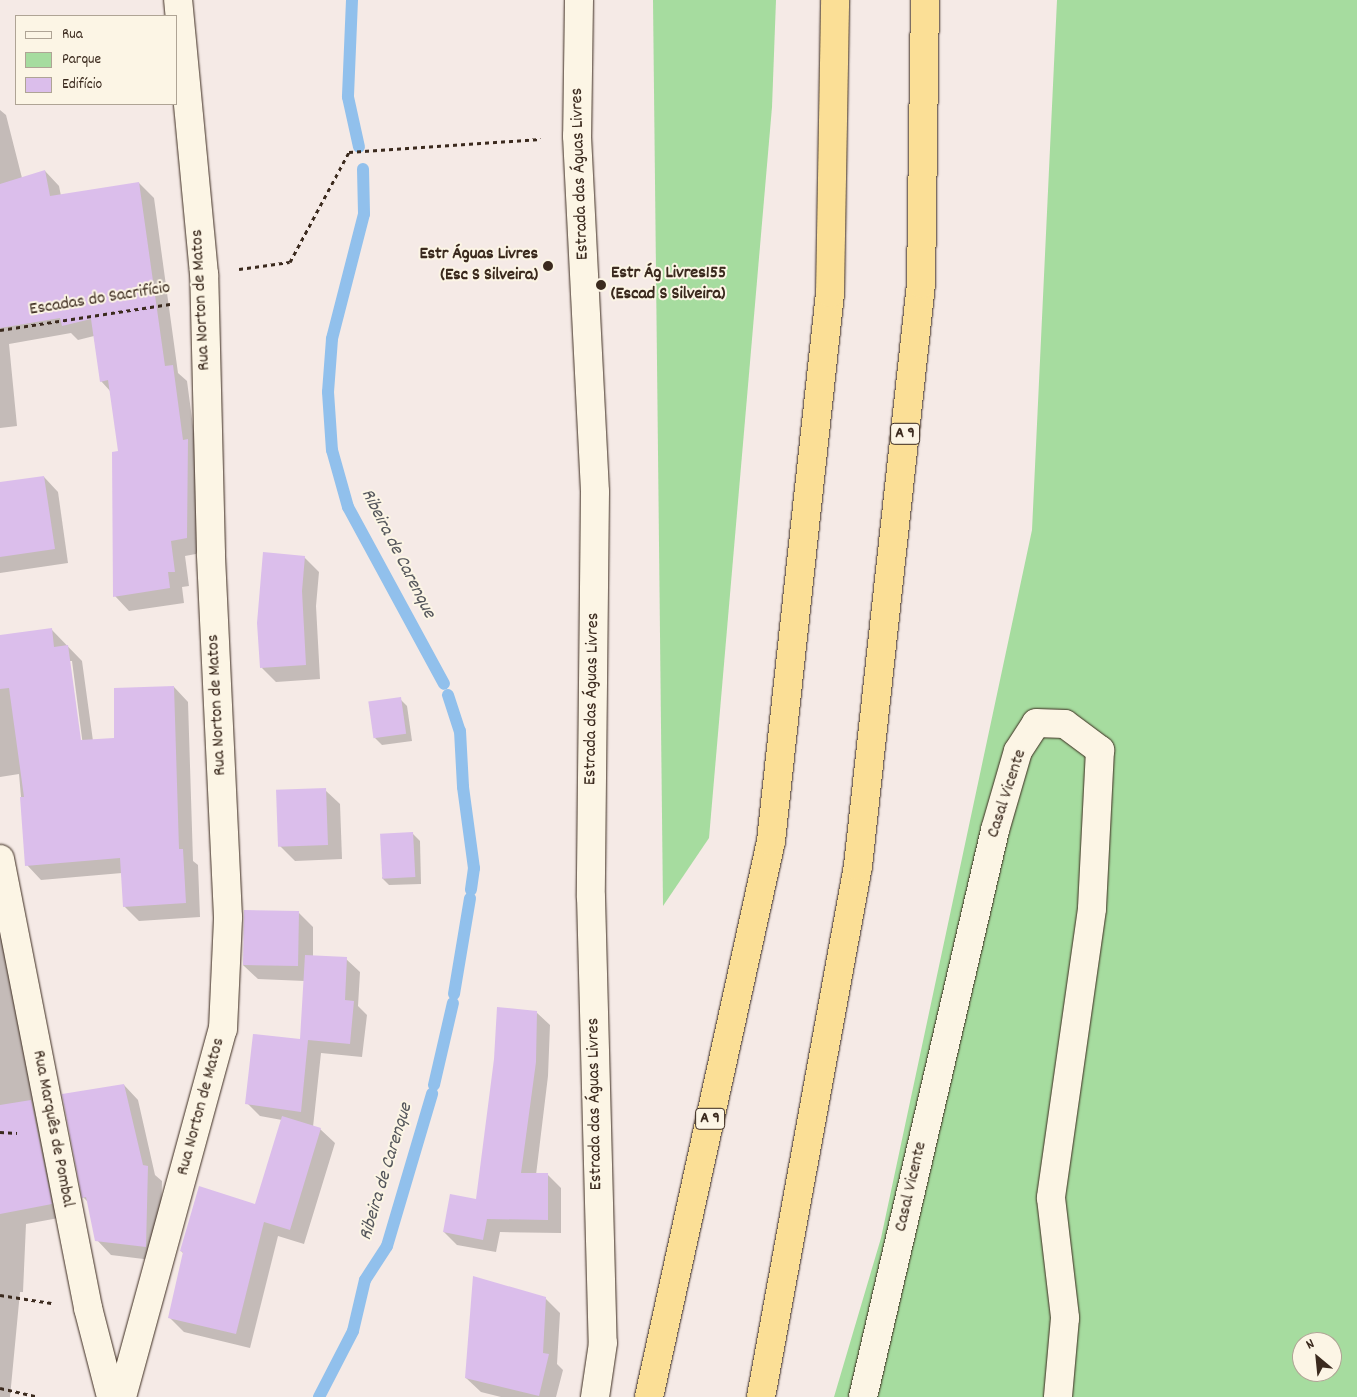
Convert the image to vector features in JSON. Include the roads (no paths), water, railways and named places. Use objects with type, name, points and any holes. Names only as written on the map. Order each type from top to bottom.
[{"type":"highway","name":"A 9","points":[[649,1397],[771,841],[830,293],[835,0]]},
{"type":"highway","name":"A 9","points":[[760,1397],[858,866],[921,284],[925,0]]},
{"type":"street","name":"Rua Norton de Matos","points":[[122,1397],[223,1029],[228,917],[211,552],[204,286],[178,0]]},
{"type":"street","name":"Estrada das Águas Livres","points":[[579,0],[576,136],[595,492],[591,897],[603,1343],[595,1397]]},
{"type":"street","name":"Casal Vicente","points":[[864,1397],[995,830],[1018,751],[1036,722],[1065,724],[1100,750],[1092,909],[1051,1198],[1065,1318],[1058,1397]]},
{"type":"street","name":"Rua Marquês de Pombal","points":[[0,859],[3,890],[77,1307],[111,1397]]},
{"type":"waterway","name":"Ribeira de Carenque","points":[[352,0],[348,97],[359,147]]},
{"type":"waterway","name":"Ribeira de Carenque","points":[[363,169],[364,214],[332,339],[328,392],[332,450],[348,507],[444,684]]},
{"type":"waterway","name":"Ribeira de Carenque","points":[[448,695],[460,731],[463,787],[474,868],[471,890]]},
{"type":"waterway","name":"Ribeira de Carenque","points":[[454,994],[470,898]]},
{"type":"waterway","name":"Ribeira de Carenque","points":[[434,1085],[453,1003]]},
{"type":"waterway","name":"Ribeira de Carenque","points":[[319,1397],[353,1331],[365,1280],[387,1246],[432,1094]]},
{"type":"place","name":"Estr Águas Livres (Esc S Silveira)","points":[[548,266]]},
{"type":"place","name":"Estr Ág Livres155 (Escad S Silveira)","points":[[601,285]]}]
